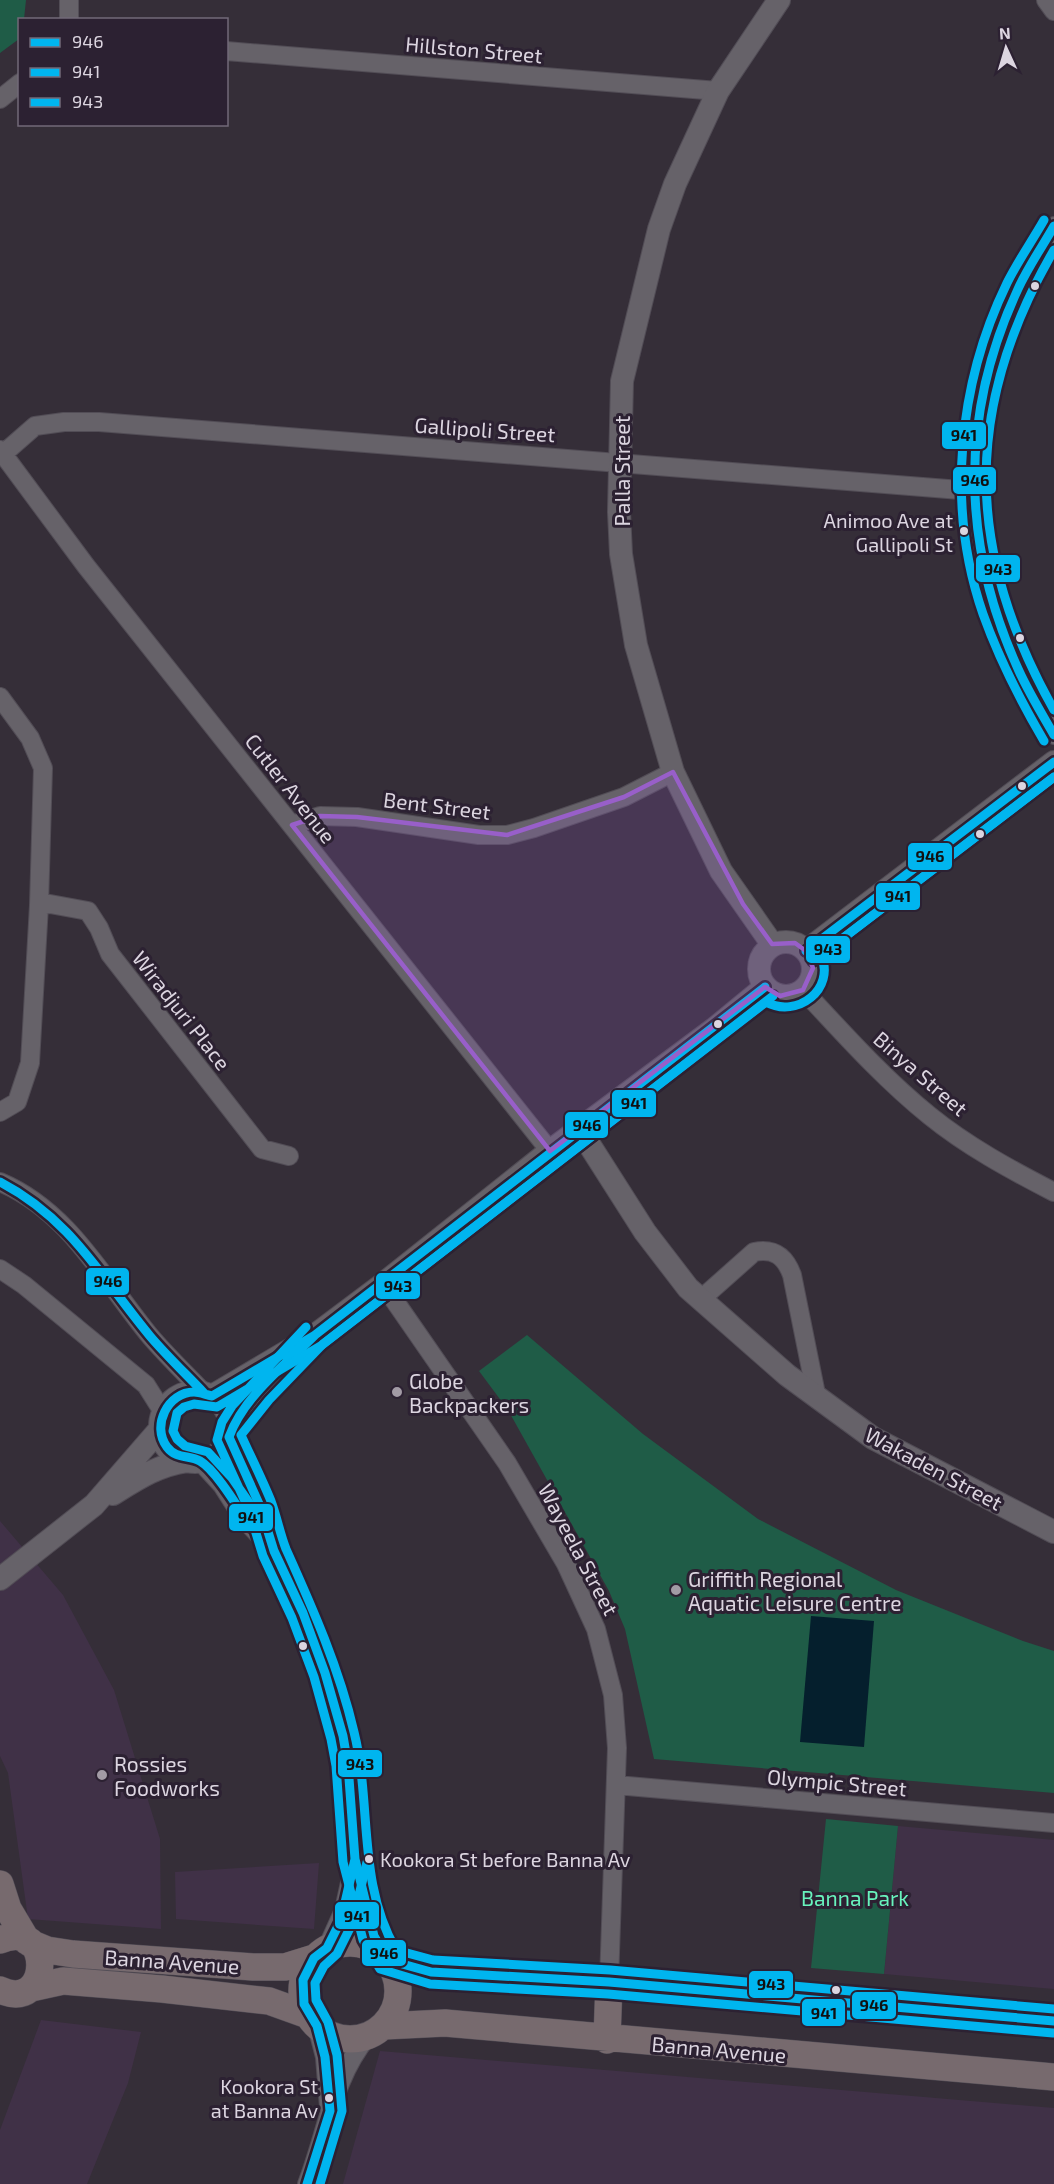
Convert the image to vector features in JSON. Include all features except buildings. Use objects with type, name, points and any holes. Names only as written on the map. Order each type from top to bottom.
[{"type":"main road","points":[[0,1884],[14,1939],[36,1949],[42,1965],[37,1981],[9,1995]]},
{"type":"main road","name":"Banna Avenue","points":[[14,1939],[60,1953],[269,1967],[300,1964],[321,1953]]},
{"type":"main road","points":[[385,1957],[394,1969],[399,1989],[395,2008],[376,2031],[346,2039],[336,2037],[313,2020],[304,2004],[303,1980],[321,1953],[338,1944],[362,1944],[385,1957],[431,1972],[609,1983],[1054,2021]]},
{"type":"main road","points":[[162,1989],[164,1960]]},
{"type":"main road","name":"Banna Avenue","points":[[9,1995],[63,1981],[162,1989],[269,2001],[313,2020]]},
{"type":"main road","points":[[607,2040],[609,1983]]},
{"type":"main road","name":"Banna Avenue","points":[[376,2031],[445,2023],[607,2040],[1054,2077]]},
{"type":"street","points":[[69,0],[69,18]]},
{"type":"street","name":"Palla Street","points":[[772,944],[721,871],[674,772],[644,680],[627,603],[619,512],[622,381],[632,328],[659,229],[675,184],[718,91],[779,0]]},
{"type":"street","points":[[1046,0],[1054,11]]},
{"type":"street","name":"Hillston Street","points":[[228,51],[718,91]]},
{"type":"street","points":[[0,99],[18,85]]},
{"type":"street","points":[[1054,225],[1036,252],[1009,303],[991,351],[975,430],[973,492],[976,535],[994,609],[1020,675],[1054,735]]},
{"type":"street","name":"Gallipoli Street","points":[[2,452],[34,426],[64,422],[620,462],[973,492]]},
{"type":"street","name":"Cutler Avenue","points":[[2,452],[86,566],[550,1150]]},
{"type":"street","points":[[0,697],[30,738],[43,768],[39,905],[30,1062],[16,1102],[0,1112]]},
{"type":"street","points":[[806,951],[1054,762]]},
{"type":"street","name":"Bent Street","points":[[292,825],[320,816],[357,817],[479,835],[507,835],[624,797],[674,772]]},
{"type":"street","name":"Wiradjuri Place","points":[[39,905],[50,904],[88,911],[99,928],[110,954],[262,1149],[289,1156]]},
{"type":"street","points":[[795,943],[806,951],[813,968],[812,976],[803,990],[796,994],[780,996],[765,987],[758,973],[758,965],[761,957],[772,944],[795,943]]},
{"type":"street","points":[[94,1505],[180,1395],[192,1391],[208,1394],[315,1335],[383,1284],[550,1150],[714,1029],[765,987]]},
{"type":"street","name":"Binya Street","points":[[803,990],[930,1116],[981,1151],[1054,1192]]},
{"type":"street","name":"Wakaden Street","points":[[580,1130],[645,1232],[700,1300],[816,1399],[873,1438],[1054,1532]]},
{"type":"street","points":[[0,1182],[17,1189],[66,1227],[151,1336],[208,1394],[222,1404],[228,1415],[230,1432],[260,1506],[274,1551],[315,1643],[343,1736],[352,1798],[355,1859],[369,1920],[385,1957]]},
{"type":"street","points":[[700,1300],[754,1252],[764,1250],[780,1254],[792,1275],[816,1399]]},
{"type":"street","points":[[0,1269],[24,1285],[146,1384],[161,1421],[168,1449],[193,1461],[222,1485],[243,1518],[274,1551]]},
{"type":"street","name":"Wayeela Street","points":[[383,1284],[507,1463],[566,1564],[596,1629],[613,1695],[617,1748],[609,1983]]},
{"type":"street","points":[[0,1579],[94,1505],[147,1473],[168,1464],[193,1461],[218,1454],[230,1432],[260,1392],[315,1335]]},
{"type":"street","name":"Olympic Street","points":[[616,1785],[1054,1823]]},
{"type":"street","points":[[321,1953],[344,1910],[355,1859]]},
{"type":"street","points":[[313,2020],[325,2057],[330,2111]]},
{"type":"street","points":[[307,2184],[330,2111],[351,2060],[376,2031]]},
{"type":"highlighted area","points":[[673,772],[743,904],[772,944],[795,943],[806,951],[813,968],[803,990],[780,996],[765,987],[550,1151],[292,825],[320,816],[357,817],[507,835],[624,797]]},
{"type":"shaded area","points":[[0,1521],[63,1595],[114,1690],[160,1839],[161,1929],[28,1919],[8,1773],[0,1756]]},
{"type":"shaded area","points":[[898,1826],[1054,1840],[1054,1989],[884,1974]]},
{"type":"shaded area","points":[[319,1863],[314,1929],[176,1919],[175,1872]]},
{"type":"shaded area","points":[[41,2020],[141,2032],[128,2083],[87,2184],[0,2184],[0,2130]]},
{"type":"shaded area","points":[[380,2051],[1054,2108],[1054,2184],[343,2184]]},
{"type":"green space","points":[[0,0],[26,0],[24,18],[18,18],[18,40],[0,53]]},
{"type":"green space","points":[[527,1335],[643,1434],[758,1519],[896,1590],[1023,1641],[1054,1651],[1054,1793],[654,1759],[625,1629],[609,1591],[508,1410],[479,1371]]},
{"type":"green space","name":"Banna Park","points":[[826,1819],[898,1826],[884,1974],[811,1968]]},
{"type":"water","points":[[811,1616],[874,1621],[864,1747],[800,1742]]},
{"type":"transit line","name":"941","points":[[1044,220],[1007,283],[990,322],[977,362],[968,404],[961,489],[964,531],[971,573],[983,614],[1010,679],[1044,741]]},
{"type":"transit line","name":"946","points":[[1054,226],[1022,281],[999,336],[985,384],[977,432],[975,480],[978,528],[986,576],[1000,624],[1019,671],[1054,735]]},
{"type":"transit line","name":"943","points":[[1054,250],[1024,309],[1003,366],[990,423],[986,480],[991,537],[1004,594],[1025,651],[1054,710]]},
{"type":"transit line","name":"946","points":[[806,951],[1054,762]]},
{"type":"transit line","name":"941","points":[[813,961],[1054,777]]},
{"type":"transit line","name":"943","points":[[1054,777],[821,955],[824,967],[823,979],[811,998],[790,1007],[766,1002],[323,1344],[269,1400],[241,1435],[271,1501],[286,1549],[333,1662],[348,1708],[363,1787],[370,1871],[384,1924],[396,1950],[433,1960],[610,1970],[1054,2009]]},
{"type":"transit line","name":"946","points":[[251,1527],[206,1466],[196,1459],[178,1455],[167,1447],[162,1439],[161,1430],[162,1420],[170,1404],[185,1394],[196,1392],[212,1396],[315,1335],[765,987]]},
{"type":"transit line","name":"941","points":[[261,1520],[232,1478],[208,1452],[185,1446],[177,1439],[173,1431],[177,1413],[184,1407],[194,1404],[217,1407],[322,1345],[773,996]]},
{"type":"transit line","name":"946","points":[[0,1182],[25,1197],[66,1231],[150,1336],[204,1393]]},
{"type":"transit line","name":"941","points":[[306,1327],[232,1406],[222,1422],[217,1440],[249,1510],[263,1556],[292,1618],[314,1677],[336,1766],[343,1862],[363,1940],[380,1969],[430,1984],[608,1994],[1053,2033]]},
{"type":"transit line","name":"946","points":[[315,1335],[255,1395],[236,1422],[229,1437],[260,1506],[274,1551],[303,1613],[325,1673],[343,1736],[348,1765],[355,1859],[374,1936],[388,1960],[431,1972],[609,1982],[1054,2021]]},
{"type":"transit line","name":"946","points":[[307,2184],[330,2111],[325,2057],[317,2026],[304,2004],[303,1980],[314,1958],[327,1948],[341,1920],[355,1859]]},
{"type":"transit line","name":"941","points":[[320,2184],[342,2111],[337,2055],[328,2022],[316,2000],[315,1983],[324,1966],[337,1954],[352,1924],[367,1862]]},
{"type":"place","name":"Animoo Ave at Gallipoli St","points":[[964,531]]},
{"type":"place","name":"Globe Backpackers","points":[[397,1392]]},
{"type":"place","name":"Griffith Regional Aquatic Leisure Centre","points":[[676,1590]]},
{"type":"place","name":"Rossies Foodworks","points":[[102,1775]]},
{"type":"place","name":"Kookora St before Banna Av","points":[[369,1859]]},
{"type":"place","name":"Kookora St at Banna Av","points":[[329,2098]]}]
